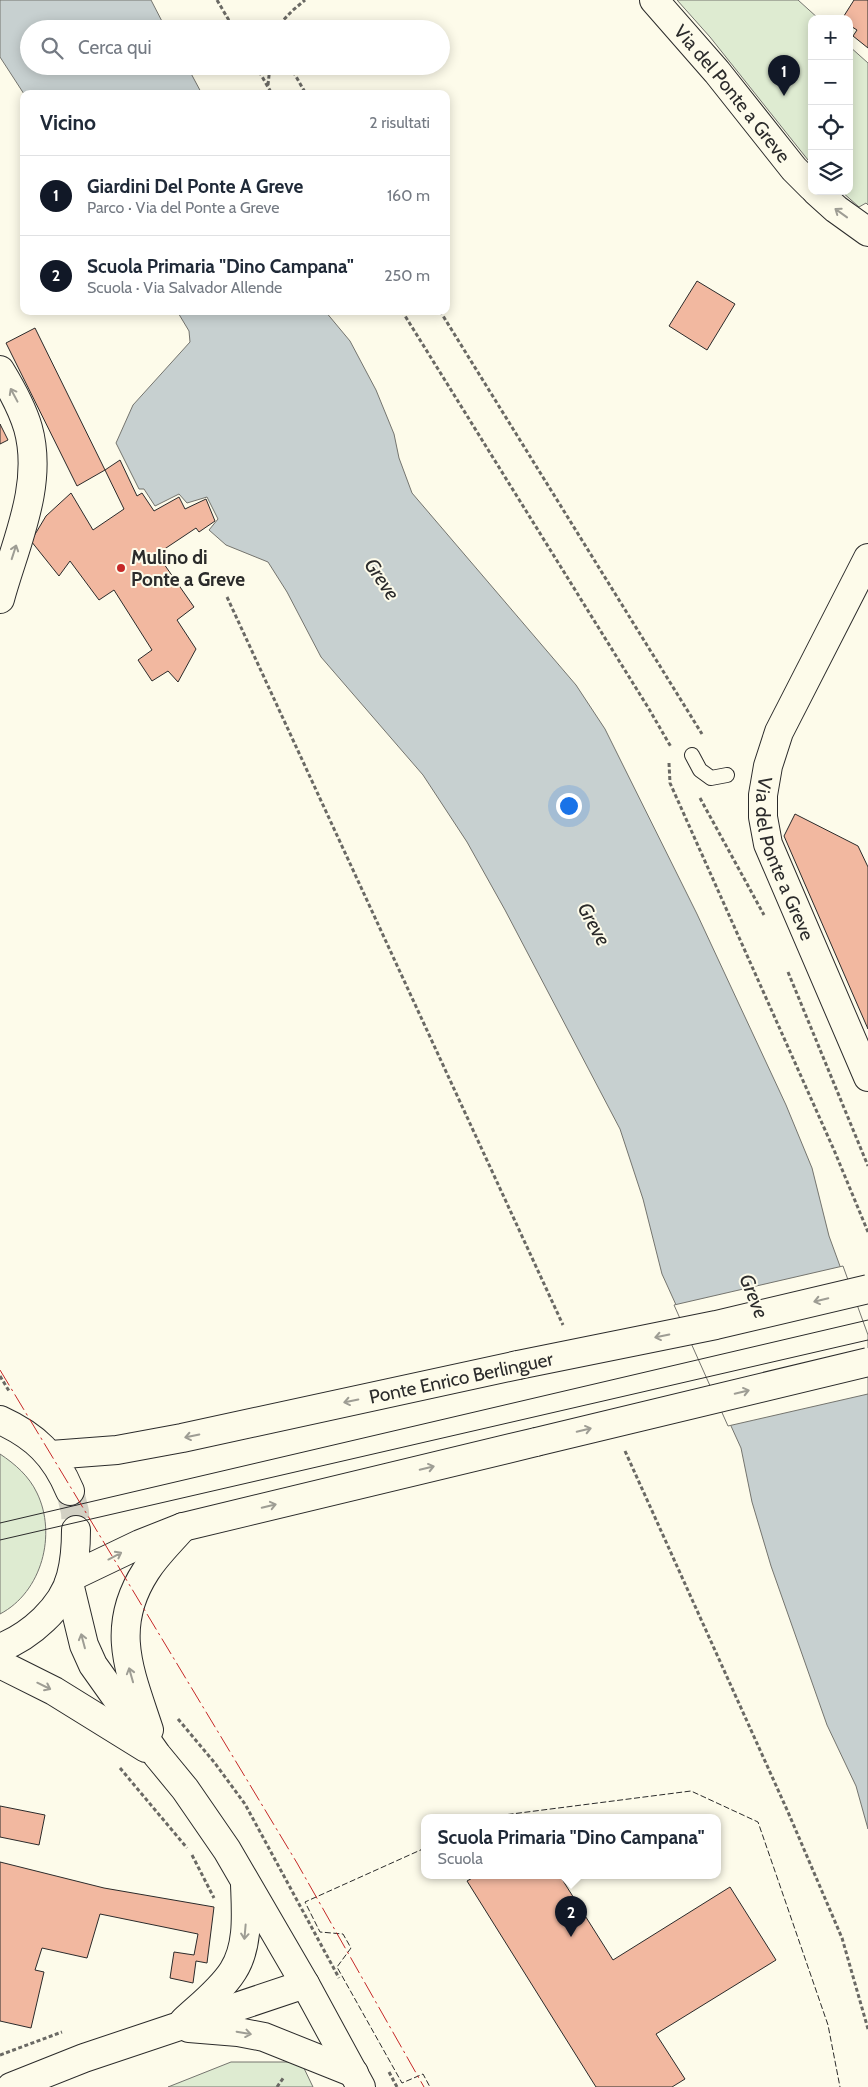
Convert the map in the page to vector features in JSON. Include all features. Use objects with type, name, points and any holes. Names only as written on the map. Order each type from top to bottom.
[{"type":"street","name":"Via del Ponte a Greve","points":[[654,0],[717,72],[794,169],[808,183]]},
{"type":"street","points":[[820,195],[868,232]]},
{"type":"street","points":[[0,370],[24,416],[31,444],[33,466],[26,512],[0,598]]},
{"type":"street","name":"Via del Ponte a Greve","points":[[868,558],[779,732],[768,766],[763,817],[768,844],[868,1077]]},
{"type":"street","name":"Ponte Enrico Berlinguer","points":[[51,1455],[117,1450],[182,1438],[518,1365],[716,1325],[868,1289]]},
{"type":"street","points":[[0,1648],[21,1637],[40,1623],[61,1598],[70,1580],[140,1544],[182,1527],[868,1362]]},
{"type":"street","points":[[0,1420],[27,1434],[51,1455],[70,1491]]},
{"type":"street","points":[[157,1755],[130,1675],[125,1652],[125,1629],[132,1600],[142,1578],[152,1562],[182,1527]]},
{"type":"street","points":[[76,1530],[70,1580],[88,1656],[157,1755],[185,1788],[227,1850],[244,1883],[305,1984],[358,2080]]},
{"type":"street","points":[[0,1664],[54,1691],[157,1755]]},
{"type":"street","points":[[178,2027],[226,1980],[240,1958],[245,1933],[244,1883]]},
{"type":"street","points":[[11,2087],[84,2058],[305,1984]]},
{"type":"street","points":[[178,2027],[238,2032],[264,2037],[358,2080]]},
{"type":"lane","points":[[692,755],[700,770],[712,778],[728,775]]},
{"type":"path","points":[[217,0],[229,20]]},
{"type":"path","points":[[284,20],[305,0]]},
{"type":"path","points":[[261,75],[270,90]]},
{"type":"path","points":[[268,86],[269,75]]},
{"type":"path","points":[[295,75],[304,90]]},
{"type":"path","points":[[404,315],[649,709],[671,750]]},
{"type":"path","points":[[442,315],[728,775]]},
{"type":"path","points":[[227,597],[563,1326]]},
{"type":"path","points":[[669,758],[670,783],[834,1150],[868,1232]]},
{"type":"path","points":[[697,792],[765,918]]},
{"type":"path","points":[[785,964],[868,1166]]},
{"type":"path","points":[[624,1451],[788,1812],[842,1938],[868,2029]]},
{"type":"path","points":[[118,1767],[189,1850],[216,1903]]},
{"type":"path","points":[[0,2055],[71,2029]]},
{"type":"green space","points":[[677,0],[798,0],[815,15],[808,15],[808,160],[710,37]]},
{"type":"green space","points":[[853,50],[868,63],[868,205],[866,203],[859,207],[846,195],[853,195]]},
{"type":"green space","points":[[0,1454],[21,1471],[34,1487],[43,1509],[46,1526],[42,1561],[35,1577],[26,1592],[0,1614]]},
{"type":"green space","points":[[231,2062],[301,2062],[313,2087],[168,2087]]},
{"type":"water","points":[[0,0],[151,0],[161,20],[20,20],[20,75],[192,75],[200,90],[21,90],[0,57]]},
{"type":"water","name":"Greve","points":[[179,315],[328,315],[350,341],[376,390],[394,434],[399,458],[412,493],[576,685],[605,729],[697,914],[786,1105],[812,1168],[829,1236],[868,1343],[868,1829],[856,1786],[827,1725],[771,1566],[752,1502],[741,1448],[662,1274],[643,1199],[620,1129],[505,910],[467,842],[423,775],[321,657],[287,592],[268,562],[226,545],[209,530],[218,519],[207,497],[187,503],[179,494],[155,506],[144,489],[139,489],[116,443],[133,405],[190,342],[189,331]]},
{"type":"pier","points":[[843,1266],[868,1335],[868,1394],[728,1426],[674,1305]]},
{"type":"building","points":[[854,0],[868,0],[868,48],[853,36],[857,30],[853,28],[853,15],[845,15]]},
{"type":"building","points":[[697,281],[735,304],[707,350],[669,326]]},
{"type":"building","points":[[35,328],[105,470],[77,486],[6,343]]},
{"type":"building","points":[[0,424],[8,440],[0,444]]},
{"type":"building","name":"Mulino di Ponte a Greve","points":[[120,460],[137,496],[142,493],[154,511],[179,497],[185,509],[206,499],[215,521],[199,532],[196,528],[157,554],[194,607],[177,620],[196,649],[178,682],[168,671],[152,681],[138,660],[152,650],[114,590],[99,600],[70,561],[59,576],[31,541],[46,516],[71,493],[93,530],[124,509],[105,470]]},
{"type":"building","points":[[795,814],[858,846],[868,867],[868,1029],[784,836]]},
{"type":"building","points":[[0,1806],[45,1815],[39,1845],[0,1837]]},
{"type":"building","points":[[0,1862],[104,1888],[214,1907],[207,1963],[196,1961],[193,1983],[170,1978],[174,1952],[194,1955],[198,1934],[100,1914],[87,1958],[42,1948],[35,1970],[44,1972],[31,2028],[0,2021]]},
{"type":"building","points":[[471,1879],[562,1879],[613,1960],[730,1887],[776,1960],[656,2034],[685,2079],[672,2087],[596,2087],[467,1881]]},
{"type":"tunnel","points":[[70,1491],[75,1512],[76,1530]]},
{"type":"tram line","points":[[0,1523],[868,1320]]},
{"type":"tram line","points":[[0,1540],[868,1340]]},
{"type":"fence","points":[[512,1814],[691,1791],[758,1822],[828,2025],[840,2087]]},
{"type":"fence","points":[[421,1850],[305,1902],[320,1932],[343,1934],[351,1948],[337,1967],[402,2083],[423,2074],[430,2087]]},
{"type":"power","points":[[0,1370],[297,1863],[424,2087]]},
{"type":"place","name":"Giardini Del Ponte A Greve","points":[[784,96]]},
{"type":"place","name":"Mulino di Ponte a Greve","points":[[121,568]]},
{"type":"place","name":"Scuola Primaria \"Dino Campana\"","points":[[571,1937]]}]
